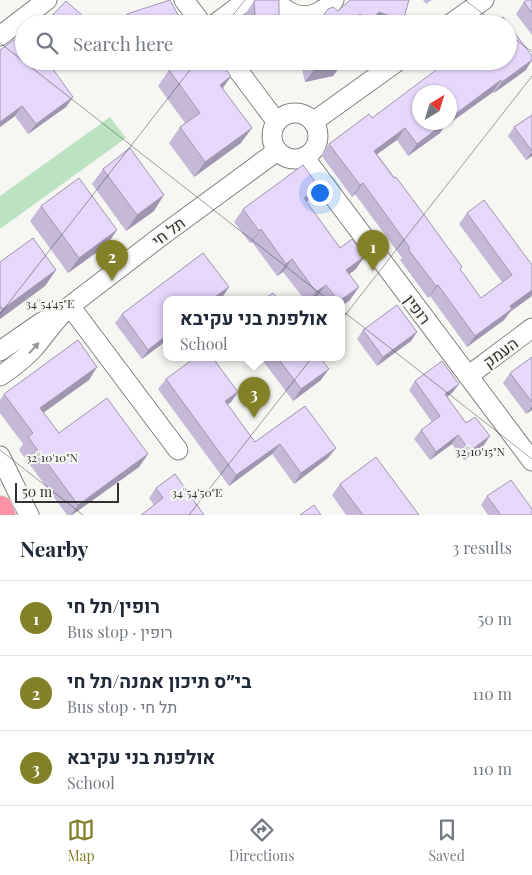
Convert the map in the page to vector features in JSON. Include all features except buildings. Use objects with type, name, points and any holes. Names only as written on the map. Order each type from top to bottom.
[{"type":"highway","points":[[0,509],[2,515]]},
{"type":"street","points":[[27,15],[47,0]]},
{"type":"street","points":[[184,0],[195,15]]},
{"type":"street","points":[[227,15],[247,0]]},
{"type":"street","points":[[275,0],[281,7],[296,15]]},
{"type":"street","points":[[311,15],[316,14],[333,3],[334,0]]},
{"type":"street","points":[[463,15],[484,0]]},
{"type":"street","points":[[0,36],[15,25]]},
{"type":"street","points":[[238,70],[276,121]]},
{"type":"street","points":[[313,122],[385,70]]},
{"type":"street","points":[[300,113],[313,122],[318,138],[311,152],[304,157],[291,158],[277,151],[271,136],[276,121],[284,115],[300,113]]},
{"type":"street","name":"תל חי","points":[[0,351],[42,322],[66,310],[166,232],[277,151]]},
{"type":"street","name":"רופין","points":[[304,157],[532,461]]},
{"type":"street","points":[[66,310],[178,450]]},
{"type":"street","name":"תל חי","points":[[0,376],[32,350],[66,310]]},
{"type":"street","name":"העמק","points":[[468,376],[532,328]]},
{"type":"street","points":[[0,456],[29,515]]},
{"type":"green space","points":[[110,117],[126,138],[0,229],[0,196]]},
{"type":"place","name":"רופין/תל חי","points":[[373,271]]},
{"type":"place","name":"בי״ס תיכון אמנה/תל חי","points":[[112,281]]},
{"type":"place","name":"אולפנת בני עקיבא","points":[[254,418]]}]
